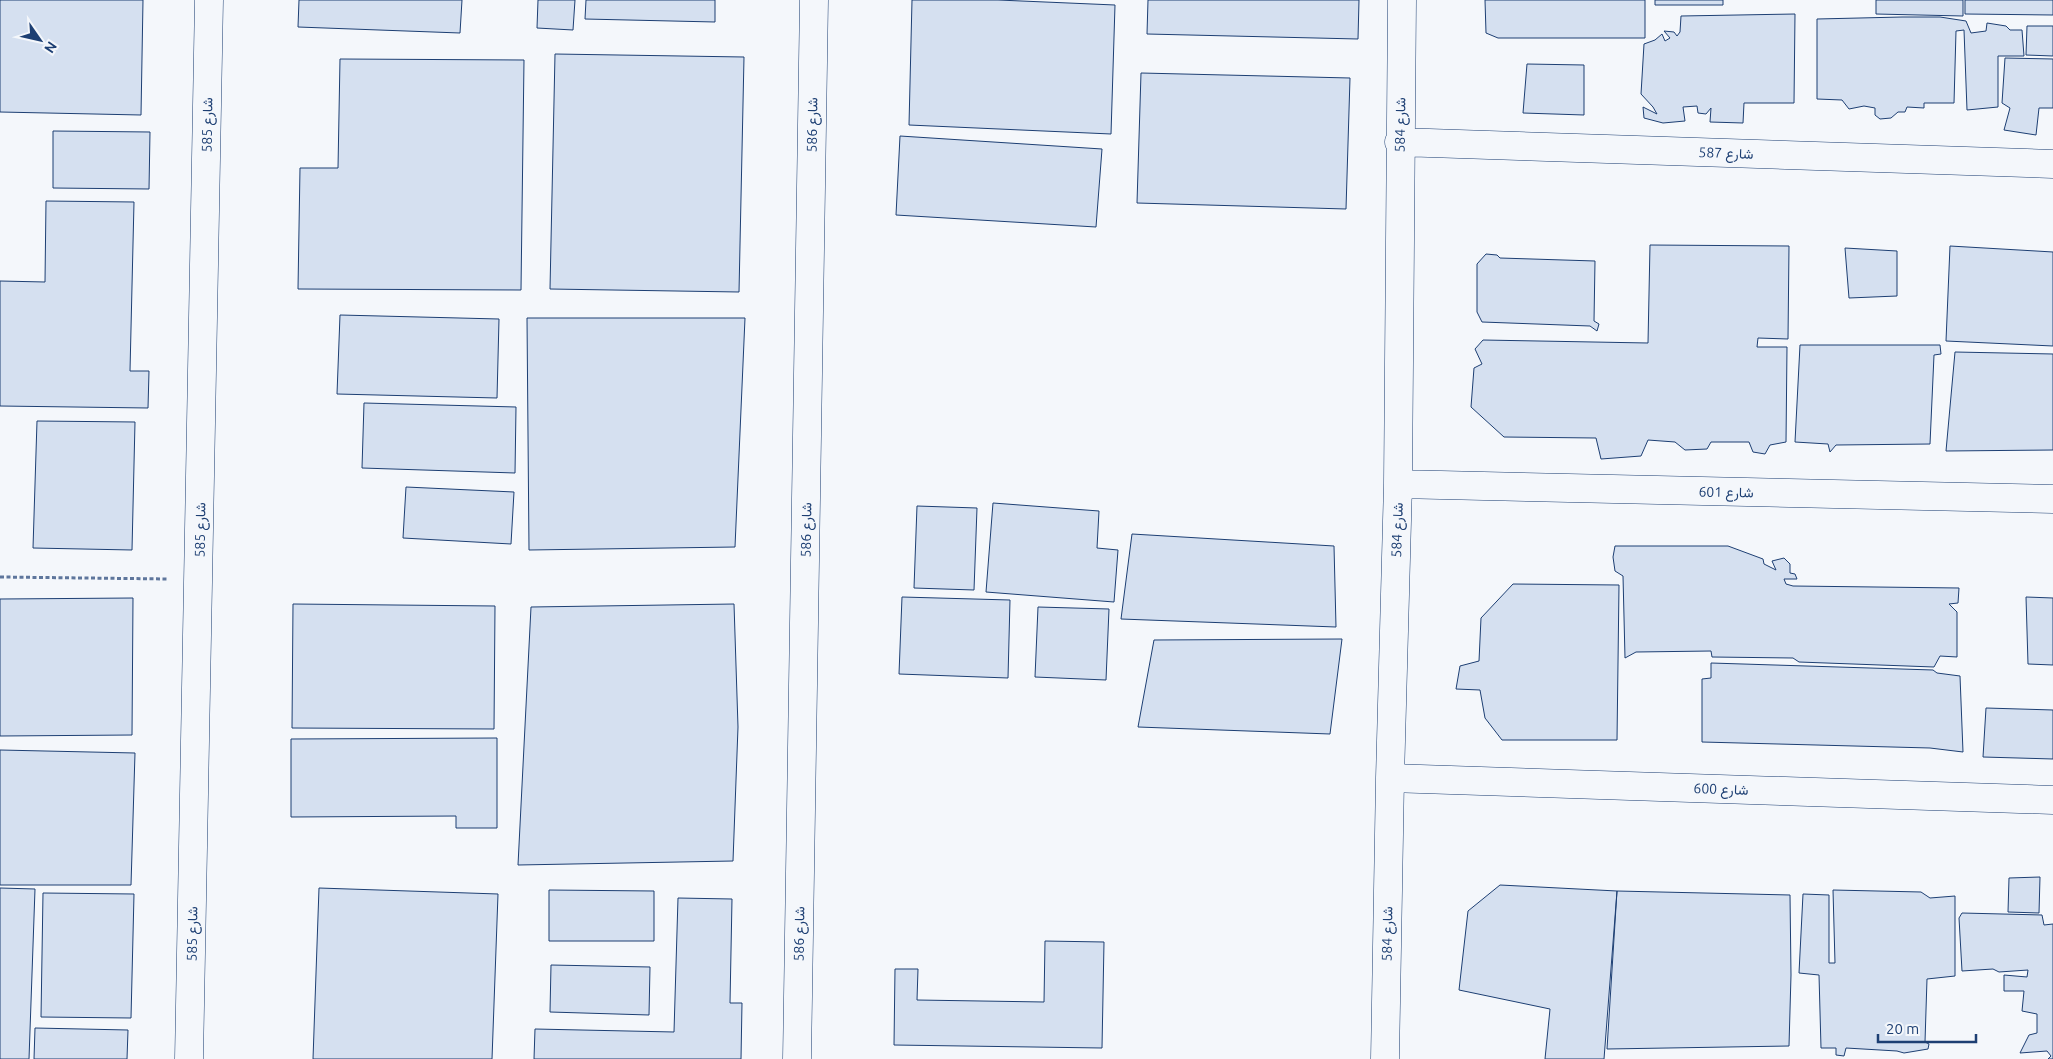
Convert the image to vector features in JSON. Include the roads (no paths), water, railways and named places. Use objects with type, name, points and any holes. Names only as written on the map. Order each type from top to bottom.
[{"type":"street","name":"شارع 585","points":[[189,1059],[209,0]]},
{"type":"street","name":"شارع 586","points":[[797,1059],[814,0]]},
{"type":"street","name":"شارع 584","points":[[1385,1059],[1398,484],[1399,142],[1402,0]]},
{"type":"street","name":"شارع 587","points":[[1399,142],[2053,164]]},
{"type":"street","name":"شارع 601","points":[[1398,484],[2053,500]]},
{"type":"street","name":"شارع 600","points":[[1390,778],[2053,800]]}]
